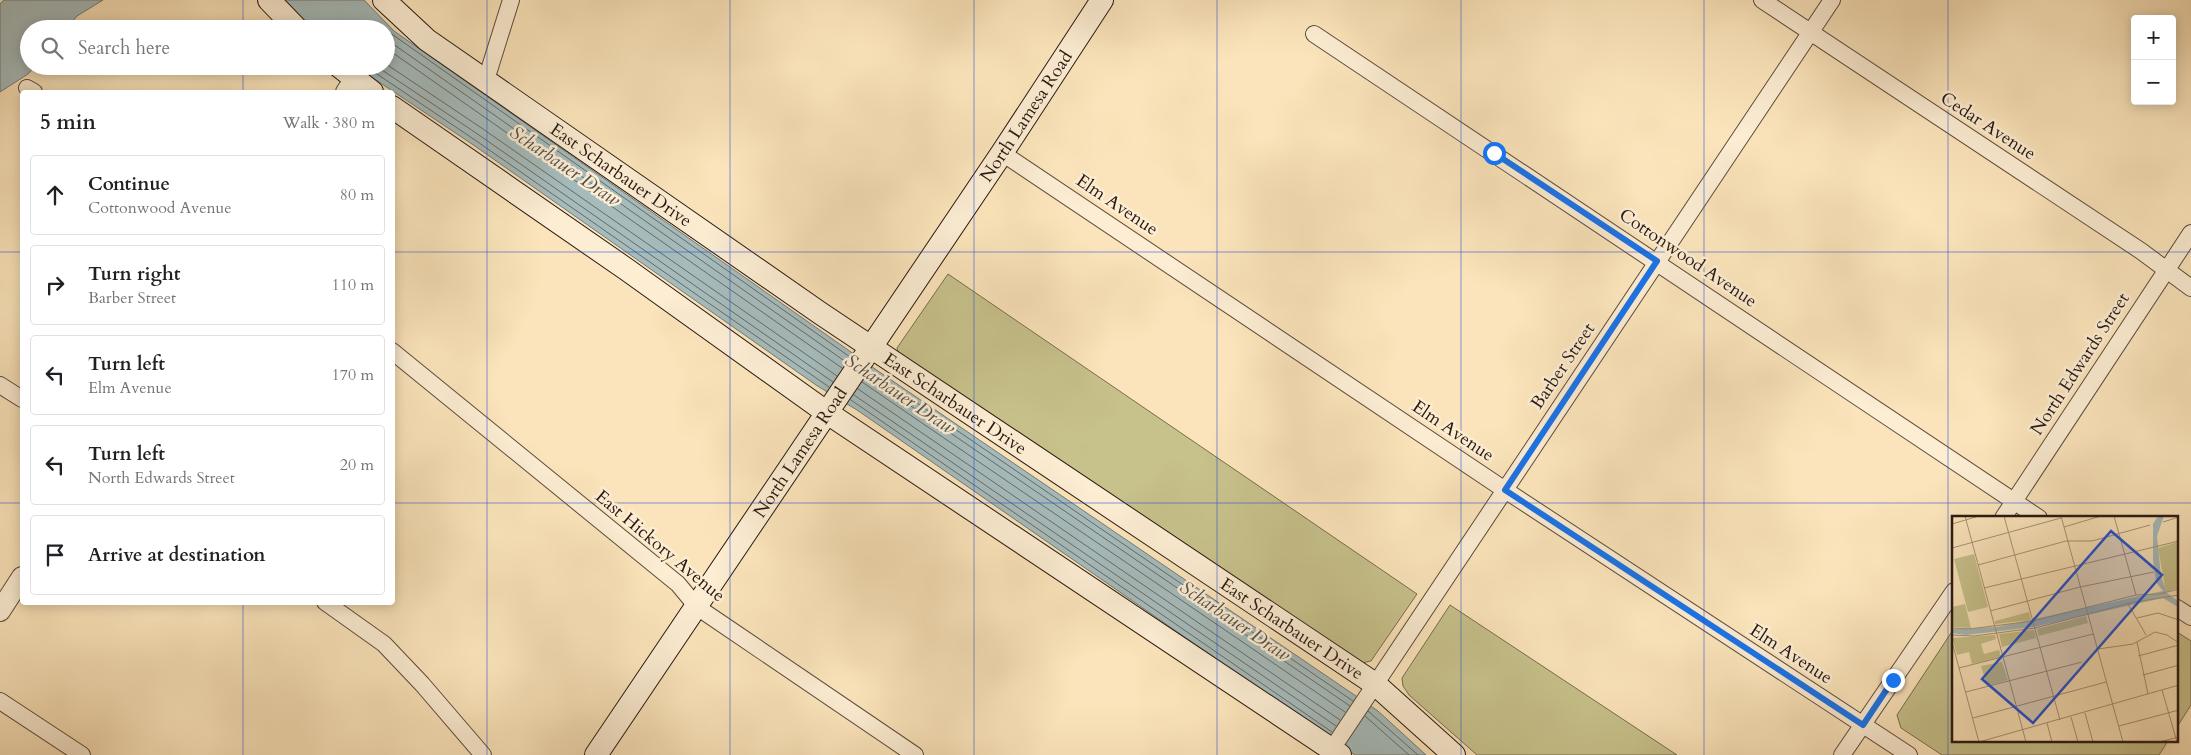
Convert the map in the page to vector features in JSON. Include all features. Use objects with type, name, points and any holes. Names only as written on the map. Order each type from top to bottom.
[{"type":"main road","points":[[269,0],[288,20]]},
{"type":"main road","name":"East Scharbauer Drive","points":[[384,0],[428,40],[869,349],[1375,684],[1454,755]]},
{"type":"main road","name":"North Lamesa Road","points":[[596,755],[1002,153],[1096,2]]},
{"type":"main road","points":[[395,109],[1333,753]]},
{"type":"street","points":[[486,80],[511,0]]},
{"type":"street","name":"Cedar Avenue","points":[[1762,0],[2167,270],[2191,288]]},
{"type":"street","name":"Barber Street","points":[[1333,753],[1375,684],[1832,0]]},
{"type":"street","name":"Cottonwood Avenue","points":[[1314,34],[1657,261],[2036,516]]},
{"type":"street","name":"Elm Avenue","points":[[1002,153],[1505,490],[1909,755]]},
{"type":"street","name":"North Edwards Street","points":[[2004,516],[2191,234]]},
{"type":"street","name":"East Hickory Avenue","points":[[395,353],[678,584],[697,607],[915,755]]},
{"type":"street","points":[[0,384],[20,399]]},
{"type":"street","points":[[0,611],[20,580]]},
{"type":"street","points":[[1842,755],[1952,594]]},
{"type":"street","points":[[329,605],[384,644],[422,684],[483,755]]},
{"type":"street","points":[[2178,609],[2191,617]]},
{"type":"street","points":[[0,701],[82,755]]},
{"type":"shaded area","points":[[948,274],[1417,594],[1371,661],[1357,664],[899,355],[897,348]]},
{"type":"shaded area","points":[[1450,605],[1677,755],[1477,755],[1409,695],[1403,686],[1402,678]]},
{"type":"shaded area","points":[[1952,632],[1952,742],[2167,742],[2159,755],[1942,755],[1901,728],[1897,715]]},
{"type":"shaded area","points":[[2178,633],[2191,641],[2191,705],[2178,725]]},
{"type":"water","points":[[4,0],[103,0],[74,20],[20,20],[20,75],[26,75],[0,92],[0,4]]},
{"type":"water","points":[[285,0],[364,0],[383,20],[304,20]]},
{"type":"water","name":"Scharbauer Draw","points":[[395,32],[878,371],[1378,711],[1426,755],[1355,755],[857,410],[816,385],[472,144],[395,93],[395,90],[391,90],[368,75],[395,75]]},
{"type":"route","points":[[1494,153],[1657,261],[1505,490],[1863,725],[1893,680]]}]
